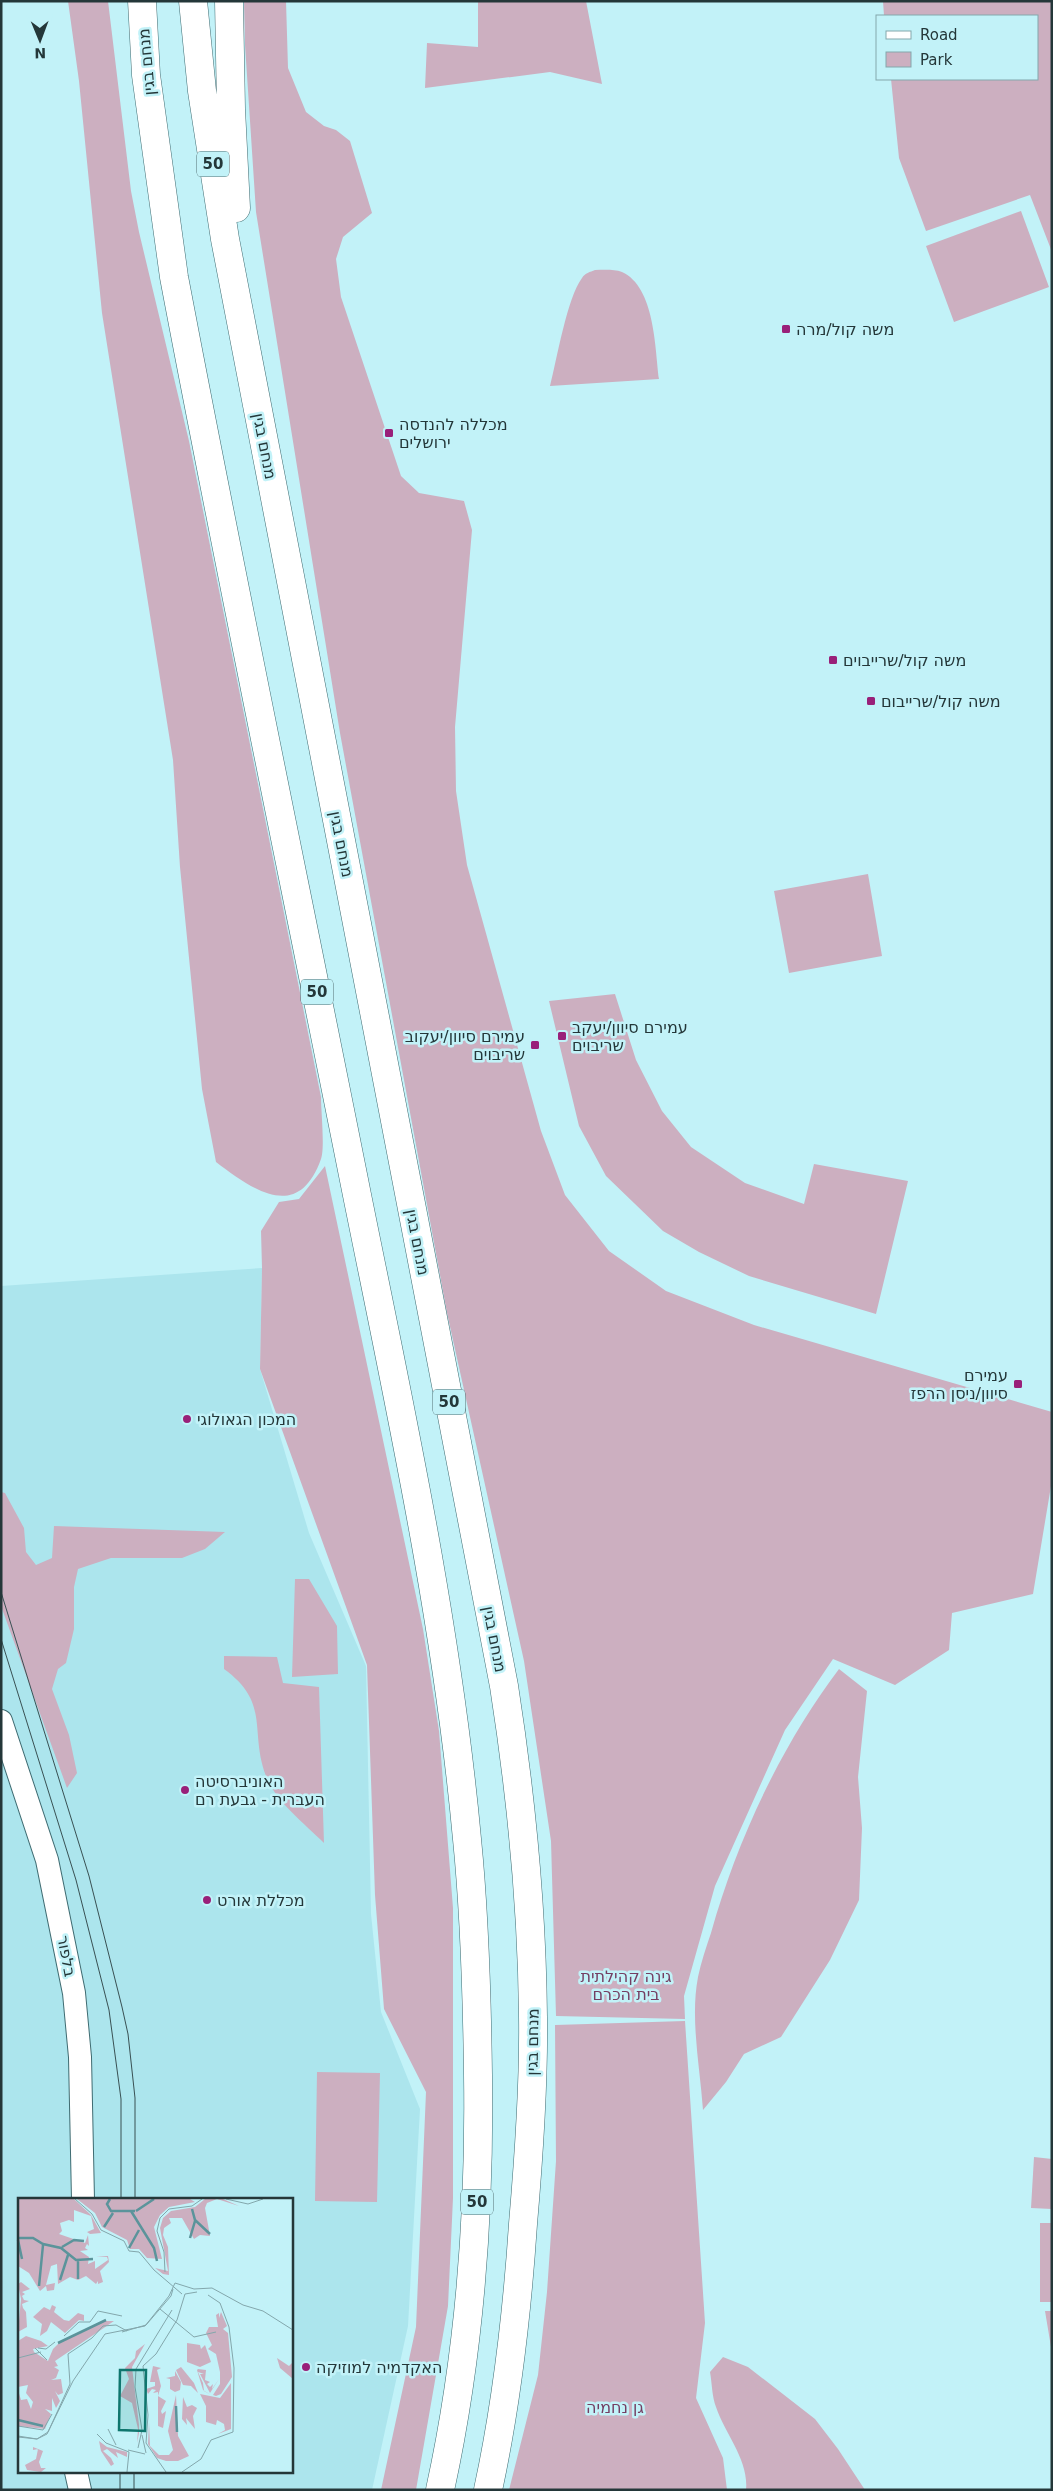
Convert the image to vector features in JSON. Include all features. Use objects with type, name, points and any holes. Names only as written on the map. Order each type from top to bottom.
[{"type":"highway","points":[[135,1],[146,75]]},
{"type":"highway","name":"מנחם בגין","points":[[142,1],[146,75],[174,277],[423,1522],[460,1774],[474,1912],[478,2128],[477,2208],[467,2331],[456,2407],[440,2490]]},
{"type":"highway","name":"מנחם בגין","points":[[193,1],[211,153],[242,324],[504,1686],[517,1772],[532,1951],[534,2019],[531,2128],[513,2341],[506,2400],[488,2490]]},
{"type":"highway","points":[[229,1],[231,109],[242,324]]},
{"type":"street","name":"בלפור","points":[[1,1721],[47,1860],[74,1993],[80,2057],[83,2198]]},
{"type":"street","points":[[76,2474],[80,2490]]},
{"type":"shaded area","name":"האוניברסיטה העברית - גבעת רם","points":[[262,1268],[260,1369],[309,1533],[366,1666],[371,1914],[381,2012],[420,2109],[408,2326],[372,2490],[1,2490],[1,1286]]},
{"type":"green space","points":[[68,1],[108,1],[131,191],[189,441],[321,1097],[323,1138],[321,1159],[311,1179],[300,1190],[287,1195],[274,1195],[259,1190],[230,1173],[216,1162],[202,1089],[180,867],[173,760],[102,313],[79,81]]},
{"type":"green space","name":"גינה קהילתית בית הכרם","points":[[244,1],[286,1],[288,68],[306,112],[324,126],[336,130],[350,141],[372,213],[343,237],[336,259],[341,297],[401,476],[419,493],[464,501],[472,530],[455,727],[456,791],[467,865],[541,1131],[565,1195],[609,1251],[666,1291],[754,1325],[1052,1412],[1052,1480],[1033,1594],[952,1613],[949,1650],[895,1685],[833,1659],[785,1730],[715,1886],[684,1996],[685,2019],[556,2016],[551,1841],[524,1661],[447,1313],[340,733],[256,212]]},
{"type":"green space","points":[[478,1],[586,1],[602,84],[550,72],[425,88],[427,43],[478,47]]},
{"type":"green space","points":[[883,1],[1052,1],[1052,252],[1030,195],[926,231],[899,158],[891,80],[1038,80],[1038,15],[884,15]]},
{"type":"green space","points":[[1021,211],[1049,287],[954,322],[926,246]]},
{"type":"green space","points":[[595,270],[622,272],[633,280],[641,291],[651,320],[659,379],[550,386],[563,329],[577,287],[583,276]]},
{"type":"green space","points":[[868,874],[882,956],[789,973],[774,891]]},
{"type":"green space","points":[[615,994],[636,1060],[662,1111],[691,1147],[745,1183],[804,1204],[814,1164],[908,1181],[876,1314],[749,1276],[699,1252],[663,1231],[606,1176],[579,1126],[549,1001]]},
{"type":"green space","points":[[325,1166],[423,1629],[439,1731],[453,1908],[453,2198],[448,2306],[416,2490],[381,2490],[416,2327],[426,2092],[384,2009],[375,1895],[367,1665],[260,1369],[261,1231],[279,1202],[299,1199]]},
{"type":"green space","points":[[1,1492],[5,1493],[24,1528],[26,1552],[36,1565],[52,1558],[54,1526],[225,1532],[205,1549],[182,1558],[111,1558],[78,1569],[74,1587],[74,1629],[66,1663],[58,1669],[52,1689],[69,1735],[77,1773],[67,1788],[1,1606]]},
{"type":"green space","points":[[295,1579],[309,1579],[337,1626],[338,1674],[292,1677]]},
{"type":"green space","points":[[224,1656],[277,1657],[283,1683],[319,1687],[324,1843],[291,1812],[276,1795],[271,1786],[261,1760],[253,1706],[248,1694],[239,1682],[224,1669]]},
{"type":"green space","points":[[839,1669],[867,1691],[858,1777],[862,1828],[859,1900],[830,1960],[781,2037],[744,2054],[726,2082],[703,2110],[696,2043],[695,2009],[698,1977],[704,1955],[734,1863],[763,1795],[798,1730]]},
{"type":"green space","name":"גן נחמיה","points":[[685,2021],[705,2323],[696,2398],[723,2458],[727,2490],[509,2490],[538,2375],[547,2292],[556,2161],[555,2025]]},
{"type":"green space","points":[[317,2072],[380,2073],[377,2202],[315,2201]]},
{"type":"green space","points":[[1034,2157],[1052,2159],[1052,2209],[1031,2208]]},
{"type":"green space","points":[[1040,2223],[1052,2223],[1052,2302],[1040,2302]]},
{"type":"green space","points":[[1045,2311],[1052,2311],[1052,2353]]},
{"type":"green space","points":[[723,2357],[748,2367],[815,2419],[838,2449],[865,2490],[746,2490],[744,2468],[736,2447],[720,2417],[713,2394],[710,2372]]},
{"type":"tram line","points":[[1,1592],[89,1876],[128,2034],[135,2098],[135,2198]]},
{"type":"tram line","points":[[1,1639],[76,1880],[109,2010],[121,2099],[121,2198]]},
{"type":"tram line","points":[[120,2474],[120,2490]]},
{"type":"tram line","points":[[134,2474],[134,2490]]},
{"type":"place","name":"משה קול/מרה","points":[[786,329]]},
{"type":"place","name":"מכללה להנדסה ירושלים","points":[[389,433]]},
{"type":"place","name":"משה קול/שרייבוים","points":[[833,660]]},
{"type":"place","name":"משה קול/שרייבום","points":[[871,701]]},
{"type":"place","name":"עמירם סיוון/יעקב שריבוים","points":[[562,1036]]},
{"type":"place","name":"עמירם סיוון/יעקוב שריבוים","points":[[535,1045]]},
{"type":"place","name":"עמירם סיוון/ניסן הרפז","points":[[1018,1384]]},
{"type":"place","name":"המכון הגאולוגי","points":[[187,1419]]},
{"type":"place","name":"האוניברסיטה העברית - גבעת רם","points":[[185,1790]]},
{"type":"place","name":"מכללת אורט","points":[[207,1900]]},
{"type":"place","name":"האקדמיה למוזיקה","points":[[306,2367]]}]
